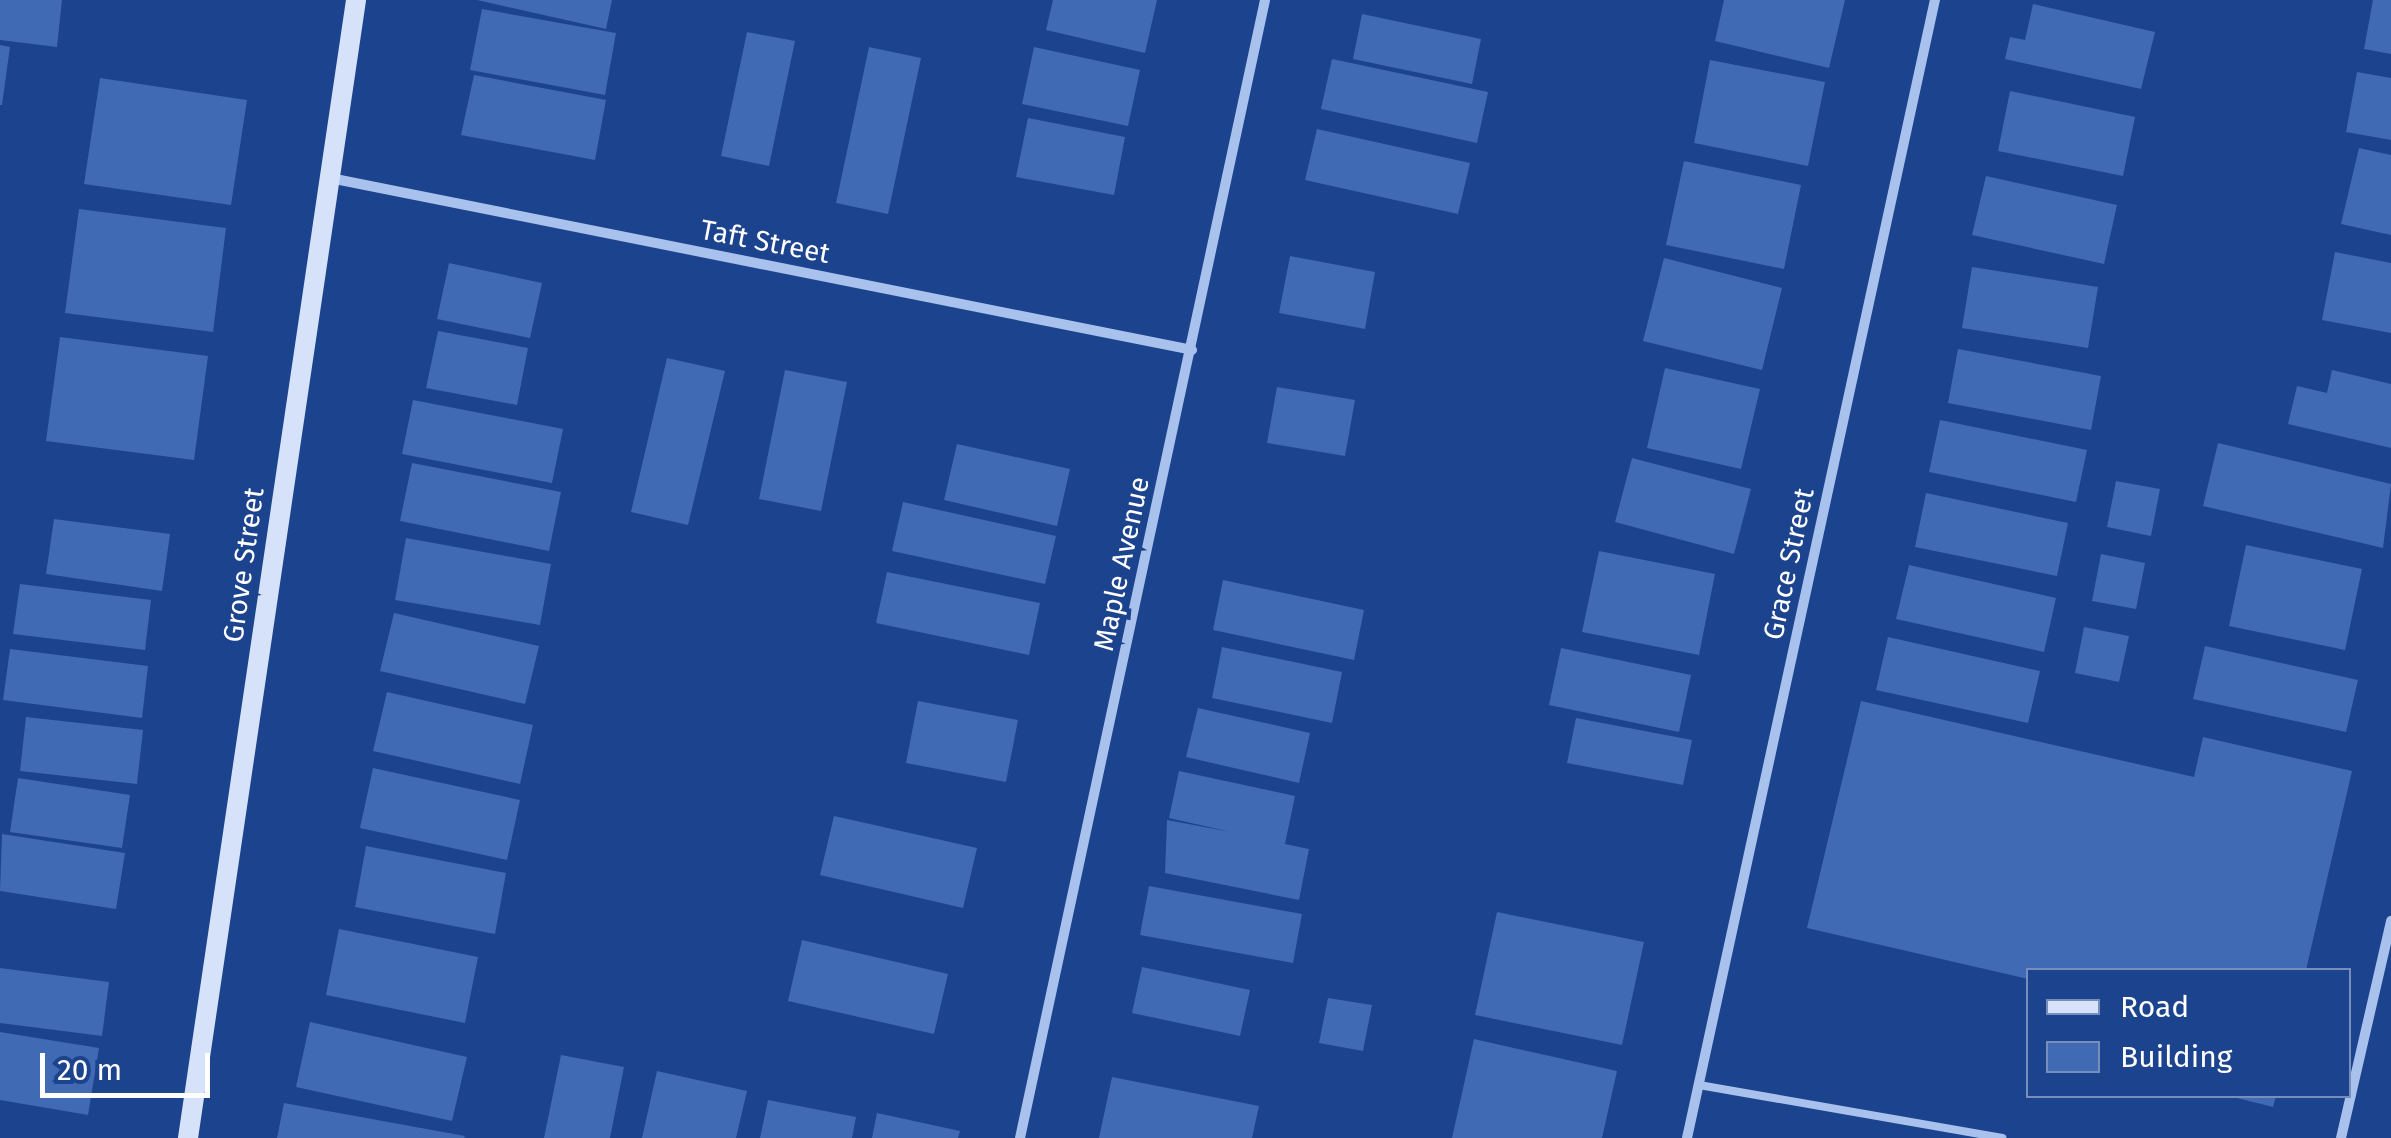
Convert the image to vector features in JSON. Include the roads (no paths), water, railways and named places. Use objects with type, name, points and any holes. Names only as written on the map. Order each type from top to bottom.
[{"type":"main road","name":"Grove Street","points":[[188,1138],[356,0]]},
{"type":"street","name":"Maple Avenue","points":[[1020,1138],[1266,0]]},
{"type":"street","name":"Grace Street","points":[[1687,1138],[1935,0]]},
{"type":"street","name":"Taft Street","points":[[329,178],[1192,350]]},
{"type":"street","points":[[2351,1095],[2391,921]]},
{"type":"street","points":[[2341,1138],[2350,1098]]},
{"type":"lane","points":[[1698,1085],[2002,1138]]}]
